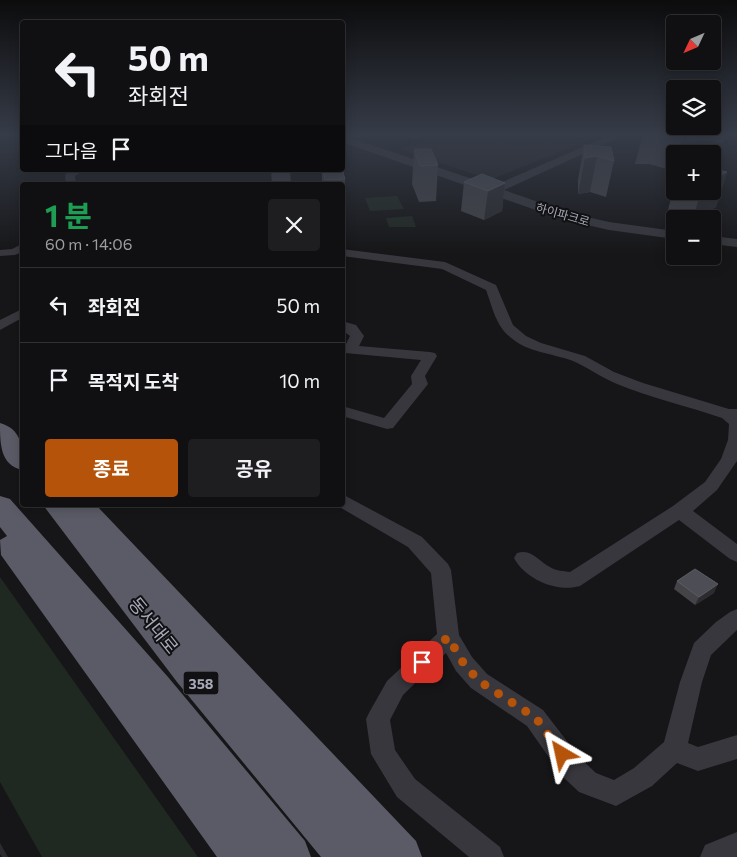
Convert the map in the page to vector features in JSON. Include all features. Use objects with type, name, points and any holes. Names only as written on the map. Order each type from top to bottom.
[{"type":"highway","points":[[0,420],[20,443]]},
{"type":"highway","points":[[0,432],[20,457]]},
{"type":"highway","name":"358","points":[[0,507],[155,689],[290,857]]},
{"type":"highway","name":"동서대로","points":[[60,507],[190,670],[350,857]]},
{"type":"highway","points":[[80,507],[400,857]]},
{"type":"highway","points":[[0,530],[244,857]]},
{"type":"street","name":"하이파크로","points":[[443,174],[566,216],[609,226],[666,234]]},
{"type":"street","points":[[494,192],[533,174]]},
{"type":"street","points":[[721,241],[737,243]]},
{"type":"street","points":[[345,252],[445,266],[492,288],[502,311],[504,323],[515,336],[534,345],[577,358],[608,374],[634,384],[733,414],[737,423],[733,462],[711,486],[680,511],[573,580],[546,576],[524,558]]},
{"type":"street","points":[[0,253],[20,254]]},
{"type":"street","points":[[0,326],[20,314]]},
{"type":"street","points":[[345,326],[352,328],[357,336],[350,350],[430,356],[418,376],[420,384],[387,424],[345,412]]},
{"type":"street","points":[[345,502],[415,542],[441,570],[444,585],[444,614],[448,637],[464,664],[479,681],[536,718],[571,767],[588,783],[616,793],[643,777],[674,749],[691,682],[702,650],[737,618]]},
{"type":"street","points":[[680,511],[737,554]]},
{"type":"street","points":[[448,637],[395,688],[378,719],[383,754],[406,788],[490,857]]},
{"type":"street","points":[[674,749],[698,759],[737,747]]},
{"type":"street","points":[[714,857],[714,854],[737,846]]},
{"type":"shaded area","points":[[473,174],[505,174],[490,180]]},
{"type":"shaded area","points":[[397,196],[404,209],[370,211],[365,198]]},
{"type":"shaded area","points":[[412,216],[416,227],[389,227],[386,218]]},
{"type":"shaded area","points":[[0,577],[198,857],[42,857],[0,782]]},
{"type":"building","points":[[324,174],[343,174],[345,179],[325,180]]},
{"type":"building","points":[[482,174],[505,183],[488,191],[464,182]]},
{"type":"building","points":[[695,569],[718,584],[699,597],[677,581]]},
{"type":"route","points":[[422,662],[448,637],[464,664],[479,681],[536,718],[562,754]]}]
